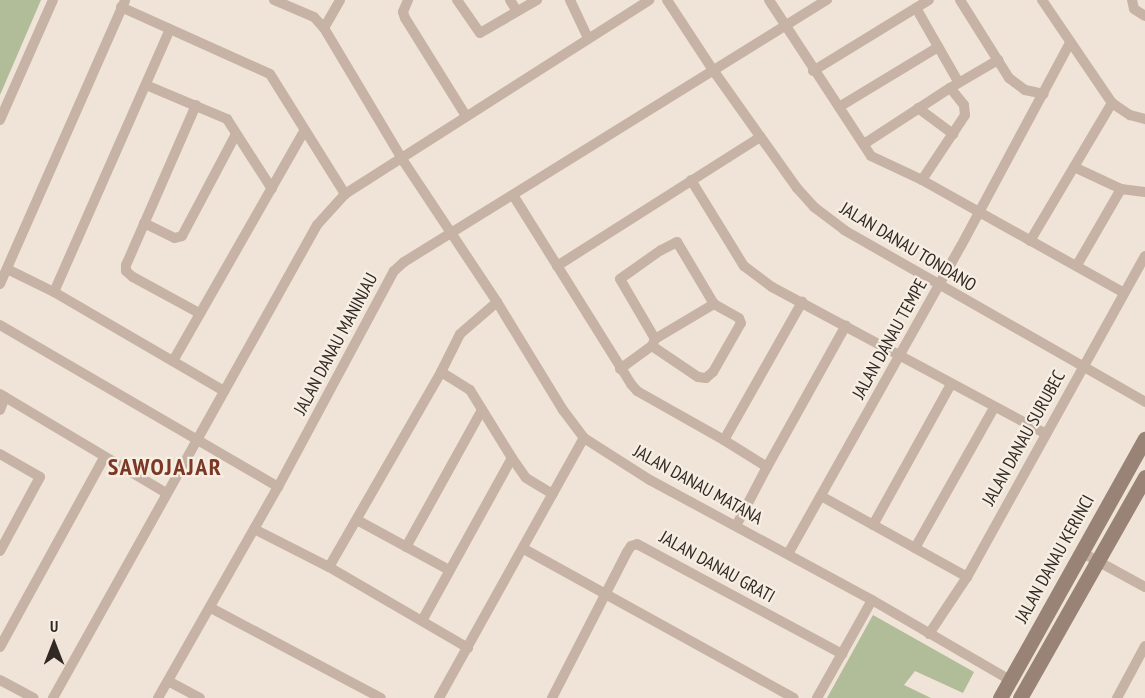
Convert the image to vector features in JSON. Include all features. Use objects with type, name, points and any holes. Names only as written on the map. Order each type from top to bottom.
[{"type":"street","points":[[0,120],[53,0]]},
{"type":"street","points":[[274,0],[314,17],[324,28],[340,0]]},
{"type":"street","points":[[408,0],[403,12],[405,18],[466,116]]},
{"type":"street","points":[[457,0],[480,33],[537,0]]},
{"type":"street","points":[[510,0],[517,11]]},
{"type":"street","points":[[570,0],[588,38]]},
{"type":"street","points":[[53,698],[317,225],[345,194],[650,0]]},
{"type":"street","name":"JALAN DANAU TONDANO","points":[[667,0],[760,137],[797,188],[814,207],[844,230],[1145,402]]},
{"type":"street","points":[[769,0],[870,156],[922,180],[1124,293]]},
{"type":"street","name":"JALAN DANAU MANINJAU","points":[[158,698],[211,608],[275,485],[389,279],[404,262],[827,0]]},
{"type":"street","points":[[813,71],[929,0]]},
{"type":"street","points":[[960,0],[1016,85],[1025,90],[1044,94]]},
{"type":"street","points":[[1042,0],[1112,103],[1130,115],[1145,119]]},
{"type":"street","points":[[1132,0],[1134,9],[1145,16]]},
{"type":"street","points":[[0,284],[123,4],[170,29],[264,69],[274,80],[345,194]]},
{"type":"street","points":[[916,8],[938,47],[966,110],[922,180]]},
{"type":"street","name":"JALAN DANAU MATANA","points":[[324,28],[402,159],[497,302],[563,410],[584,438],[650,480],[872,600],[1010,680]]},
{"type":"street","points":[[54,292],[170,29]]},
{"type":"street","name":"JALAN DANAU TEMPE","points":[[788,554],[979,213],[1070,43]]},
{"type":"street","points":[[839,108],[938,47]]},
{"type":"street","points":[[864,144],[954,85],[998,60]]},
{"type":"street","points":[[146,85],[227,119],[272,189]]},
{"type":"street","points":[[1030,241],[1112,103]]},
{"type":"street","points":[[196,105],[126,261],[126,270],[199,313]]},
{"type":"street","points":[[918,108],[953,134]]},
{"type":"street","points":[[172,361],[304,131]]},
{"type":"street","points":[[144,223],[176,238],[182,236],[236,134]]},
{"type":"street","points":[[557,266],[760,137]]},
{"type":"street","points":[[1074,167],[1121,189],[1145,192]]},
{"type":"street","points":[[691,180],[744,266],[772,287],[1046,434]]},
{"type":"street","points":[[1077,265],[1121,189]]},
{"type":"street","points":[[513,195],[620,369],[637,391],[767,467]]},
{"type":"street","points":[[679,244],[714,304],[740,318],[741,324],[716,367],[706,378],[693,374],[654,343],[620,279],[669,245],[679,244]]},
{"type":"street","name":"JALAN DANAU SURUBEC","points":[[929,634],[967,577],[1145,256]]},
{"type":"street","points":[[7,269],[54,292],[224,391]]},
{"type":"street","points":[[329,567],[441,372],[460,334],[497,302]]},
{"type":"street","points":[[724,440],[802,302]]},
{"type":"street","points":[[620,369],[654,343],[714,304]]},
{"type":"street","points":[[0,325],[92,376],[196,442],[275,485]]},
{"type":"street","points":[[736,526],[846,325]]},
{"type":"street","points":[[441,372],[465,385],[526,478],[554,494]]},
{"type":"street","points":[[873,525],[951,384]]},
{"type":"street","points":[[0,410],[3,396],[166,493]]},
{"type":"street","points":[[915,548],[994,408]]},
{"type":"street","points":[[406,547],[483,410]]},
{"type":"street","points":[[439,698],[584,438]]},
{"type":"street","name":"JALAN DANAU KERINCI","points":[[1000,698],[1145,439]]},
{"type":"street","points":[[0,454],[40,477],[0,551]]},
{"type":"street","points":[[0,647],[104,458]]},
{"type":"street","points":[[423,619],[512,458]]},
{"type":"street","name":"JALAN DANAU KERINCI","points":[[1020,698],[1097,561],[1140,497],[1145,477]]},
{"type":"street","points":[[821,496],[967,577]]},
{"type":"street","points":[[357,520],[449,570]]},
{"type":"street","points":[[254,529],[423,619],[468,648]]},
{"type":"street","name":"JALAN DANAU GRATI","points":[[552,698],[627,552],[633,545],[640,544],[842,654]]},
{"type":"street","points":[[524,549],[794,698]]},
{"type":"street","points":[[1081,552],[1145,587]]},
{"type":"street","points":[[817,698],[872,600]]},
{"type":"street","points":[[211,608],[376,697]]},
{"type":"street","points":[[1117,698],[1140,666],[1145,646]]},
{"type":"street","points":[[0,680],[34,698]]},
{"type":"street","points":[[168,681],[200,698]]},
{"type":"green space","points":[[0,0],[41,0],[0,95]]},
{"type":"green space","points":[[873,615],[974,672],[963,693],[915,671],[904,685],[931,698],[827,698]]},
{"type":"district","name":"SAWOJAJAR","points":[[165,467]]}]
